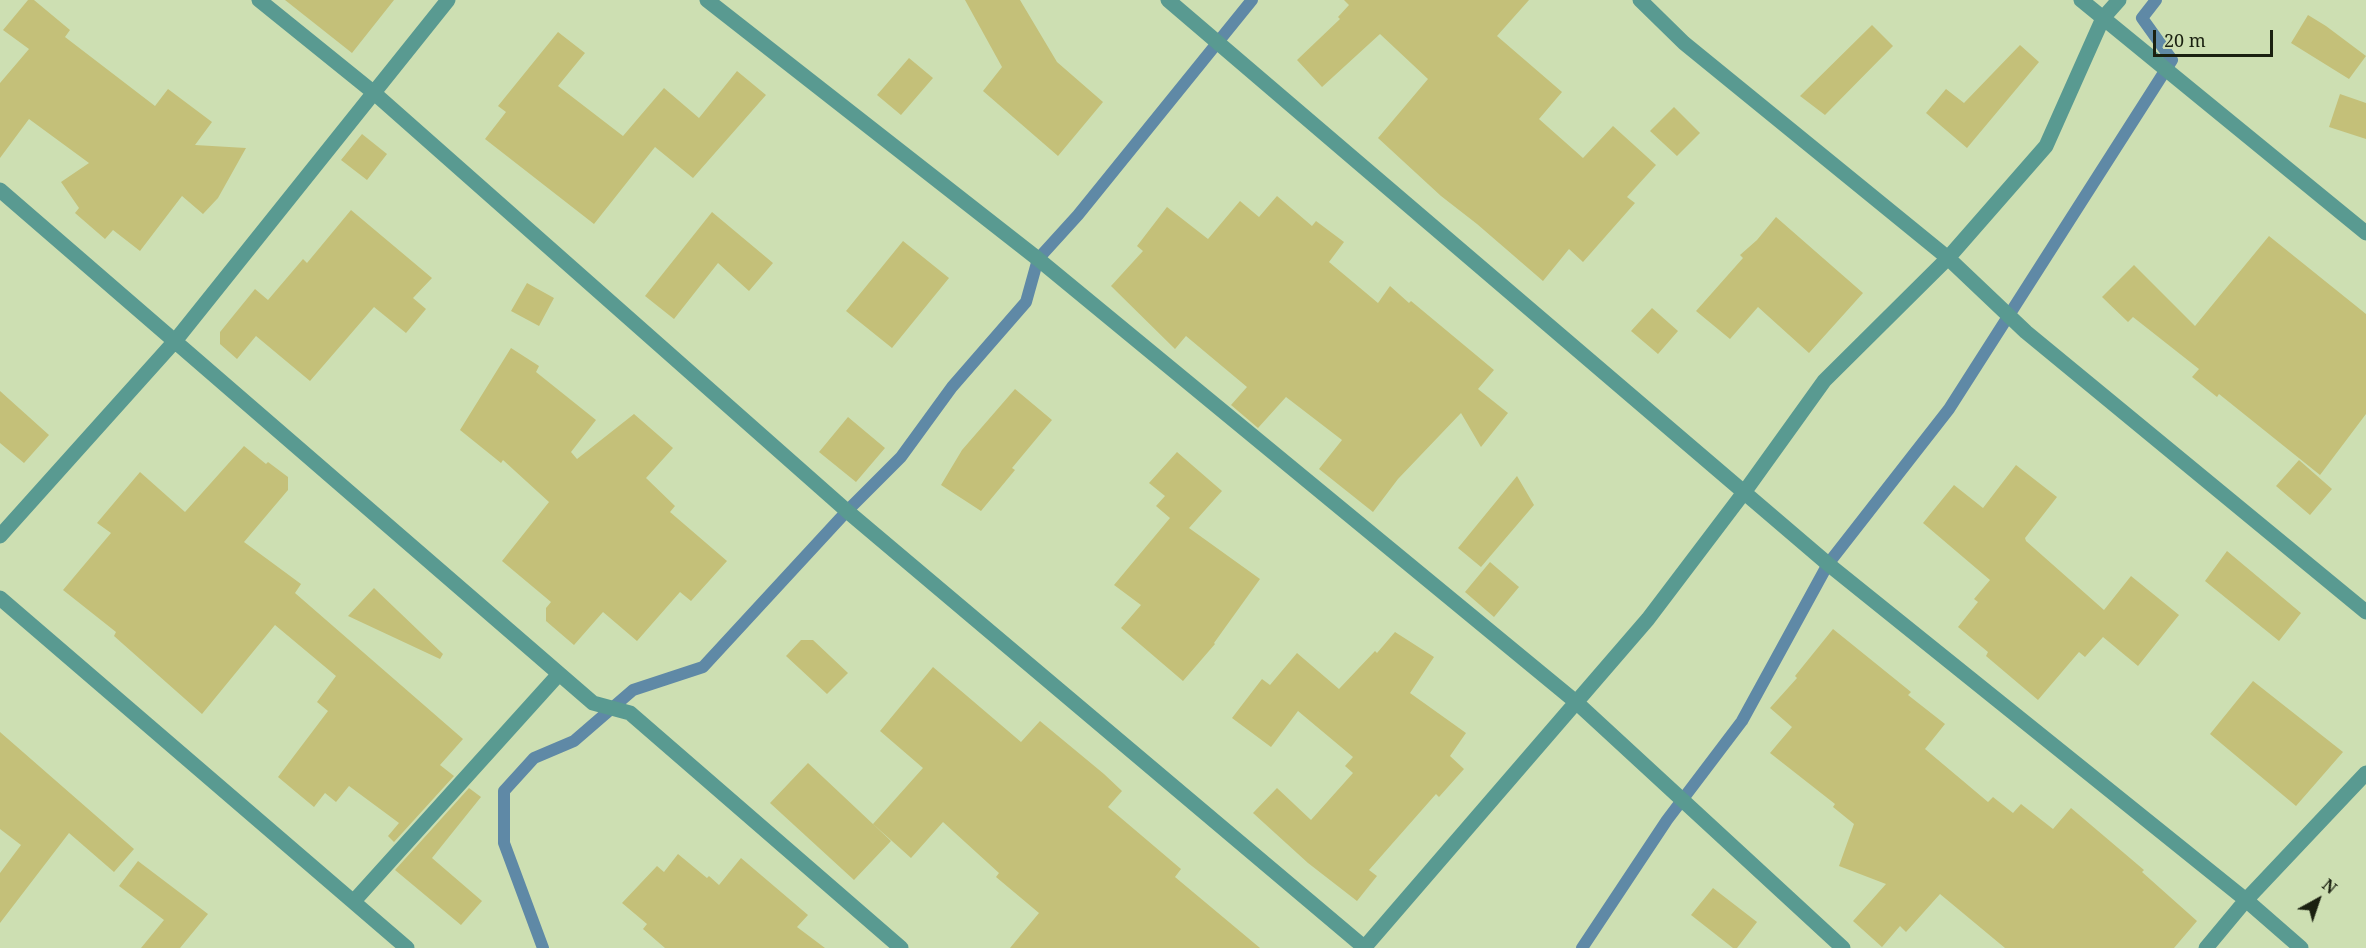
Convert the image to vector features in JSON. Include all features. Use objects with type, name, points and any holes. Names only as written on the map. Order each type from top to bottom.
[{"type":"street","points":[[259,0],[373,92],[848,511],[1365,948],[1648,619],[1745,491],[1824,381],[1948,258],[2046,146],[2103,18],[2119,0]]},
{"type":"street","points":[[0,536],[175,341],[448,0]]},
{"type":"street","points":[[707,0],[1038,259],[1576,702],[1843,948]]},
{"type":"street","points":[[1168,0],[1828,564],[2246,900],[2301,948]]},
{"type":"street","points":[[1640,0],[1684,43],[1948,258],[2026,332],[2366,612]]},
{"type":"street","points":[[2081,0],[2366,233]]},
{"type":"street","points":[[0,190],[593,703],[630,713],[901,948]]},
{"type":"street","points":[[0,598],[407,948]]},
{"type":"street","points":[[354,901],[559,674]]},
{"type":"street","points":[[2206,948],[2246,900],[2366,773]]},
{"type":"building","points":[[28,0],[34,0],[70,30],[65,37],[155,106],[168,89],[212,122],[195,145],[246,148],[218,198],[203,214],[182,196],[140,251],[113,230],[105,239],[75,213],[79,208],[61,182],[89,163],[29,119],[0,158],[0,83],[29,49],[3,30]]},
{"type":"building","points":[[285,0],[394,0],[352,53]]},
{"type":"building","points":[[965,0],[1020,0],[1057,62],[1103,102],[1058,156],[983,91],[1002,67]]},
{"type":"building","points":[[1344,0],[1529,0],[1497,36],[1562,92],[1539,119],[1583,158],[1613,126],[1656,165],[1627,197],[1635,203],[1583,262],[1569,249],[1543,281],[1441,196],[1378,138],[1428,79],[1380,34],[1322,87],[1297,60],[1340,19],[1338,17],[1349,5]]},
{"type":"building","points":[[2308,15],[2366,56],[2349,79],[2291,43]]},
{"type":"building","points":[[1872,25],[1893,46],[1825,115],[1800,96]]},
{"type":"building","points":[[558,32],[585,53],[558,86],[623,136],[664,88],[699,118],[737,71],[766,95],[693,178],[655,147],[594,224],[485,139],[506,112],[498,106]]},
{"type":"building","points":[[2020,45],[2039,62],[1967,148],[1926,113],[1946,89],[1964,103]]},
{"type":"building","points":[[909,58],[933,78],[901,115],[877,95]]},
{"type":"building","points":[[2340,94],[2366,103],[2366,139],[2329,127]]},
{"type":"building","points":[[1674,107],[1700,133],[1677,156],[1650,131]]},
{"type":"building","points":[[362,134],[387,154],[367,180],[341,160]]},
{"type":"building","points":[[1277,196],[1312,226],[1316,221],[1344,242],[1329,262],[1378,303],[1390,286],[1494,370],[1478,389],[1508,413],[1481,447],[1461,413],[1398,479],[1373,512],[1319,469],[1342,440],[1286,397],[1258,428],[1231,405],[1247,387],[1186,336],[1175,349],[1111,286],[1143,251],[1137,246],[1167,207],[1208,239],[1240,201],[1259,217]]},
{"type":"building","points":[[351,210],[432,278],[413,298],[426,309],[406,333],[374,307],[310,381],[256,336],[237,359],[220,344],[220,332],[255,289],[268,300],[303,259],[307,263]]},
{"type":"building","points":[[712,212],[773,263],[749,291],[718,263],[674,319],[645,296]]},
{"type":"building","points":[[1776,217],[1863,293],[1809,353],[1758,307],[1730,339],[1696,311],[1743,258],[1740,255],[1757,240]]},
{"type":"building","points":[[2269,236],[2366,314],[2366,414],[2320,475],[2219,394],[2217,397],[2192,377],[2199,369],[2133,317],[2128,322],[2102,297],[2134,265],[2195,326]]},
{"type":"building","points":[[903,241],[949,278],[892,348],[846,311]]},
{"type":"building","points":[[527,283],[554,298],[539,326],[511,311]]},
{"type":"building","points":[[1652,308],[1678,331],[1658,354],[1631,331]]},
{"type":"building","points":[[511,348],[539,366],[536,372],[596,420],[571,452],[577,459],[634,414],[673,448],[646,478],[675,506],[670,512],[727,561],[691,601],[680,592],[637,641],[603,612],[574,645],[546,621],[546,608],[551,602],[502,561],[549,502],[503,460],[501,463],[460,430]]},
{"type":"building","points":[[1015,389],[1052,420],[1012,468],[1015,470],[981,511],[941,485],[962,450]]},
{"type":"building","points":[[0,391],[49,435],[24,463],[0,443]]},
{"type":"building","points":[[848,417],[885,448],[856,482],[819,452]]},
{"type":"building","points":[[244,446],[266,464],[268,462],[288,477],[288,490],[244,542],[301,584],[295,593],[463,739],[440,765],[454,776],[394,842],[388,836],[399,823],[349,786],[336,802],[325,793],[314,807],[278,777],[328,711],[317,702],[336,676],[275,625],[202,714],[114,636],[116,632],[63,590],[111,533],[97,523],[140,472],[185,512]]},
{"type":"building","points":[[1177,452],[1222,491],[1189,528],[1260,579],[1215,644],[1183,681],[1121,628],[1141,605],[1114,585],[1170,518],[1156,506],[1165,496],[1149,483]]},
{"type":"building","points":[[2299,460],[2332,489],[2310,515],[2276,486]]},
{"type":"building","points":[[2016,465],[2057,497],[2025,538],[2026,541],[2104,610],[2131,576],[2179,615],[2138,666],[2103,637],[2085,657],[2079,652],[2038,700],[1986,656],[1988,652],[1958,627],[1978,602],[1974,599],[1990,580],[1923,523],[1954,485],[1983,508]]},
{"type":"building","points":[[1517,476],[1534,505],[1481,567],[1458,548]]},
{"type":"building","points":[[2227,551],[2301,613],[2279,641],[2205,581]]},
{"type":"building","points":[[1490,562],[1519,587],[1494,617],[1465,592]]},
{"type":"building","points":[[374,588],[443,654],[440,659],[348,616]]},
{"type":"building","points":[[1833,629],[1911,692],[1908,695],[1945,724],[1925,749],[1988,802],[1993,797],[2013,813],[2021,804],[2053,829],[2071,808],[2144,870],[2142,872],[2197,921],[2174,948],[2005,948],[1940,894],[1906,932],[1900,926],[1882,947],[1853,921],[1886,884],[1839,866],[1854,824],[1833,807],[1835,804],[1770,753],[1792,727],[1770,708],[1797,678],[1795,676]]},
{"type":"building","points":[[1395,632],[1434,657],[1410,693],[1466,733],[1450,756],[1464,769],[1439,797],[1436,794],[1369,870],[1377,876],[1357,901],[1308,863],[1253,813],[1277,788],[1311,820],[1353,773],[1345,766],[1353,757],[1298,711],[1271,747],[1232,718],[1262,679],[1270,685],[1297,653],[1339,689],[1375,651],[1377,653]]},
{"type":"building","points":[[801,640],[813,640],[848,673],[827,694],[786,656]]},
{"type":"building","points":[[933,667],[1021,742],[1040,721],[1104,774],[1122,791],[1108,807],[1181,869],[1175,877],[1260,948],[1010,948],[1039,913],[996,877],[999,873],[943,822],[911,858],[873,824],[923,768],[880,731]]},
{"type":"building","points":[[2253,681],[2343,752],[2296,806],[2210,734]]},
{"type":"building","points":[[0,732],[134,849],[114,872],[69,833],[0,923],[0,873],[21,845],[0,829]]},
{"type":"building","points":[[808,763],[891,841],[854,880],[770,803]]},
{"type":"building","points":[[469,788],[481,797],[432,858],[482,901],[461,925],[395,870]]},
{"type":"building","points":[[678,854],[719,885],[741,858],[808,915],[797,927],[825,948],[665,948],[643,929],[647,924],[622,903],[657,866],[664,872]]},
{"type":"building","points":[[138,861],[208,914],[180,948],[141,948],[164,920],[119,886]]},
{"type":"building","points":[[1713,888],[1757,922],[1737,948],[1733,948],[1691,915]]},
{"type":"waterway","points":[[543,948],[504,843],[504,791],[534,758],[574,741],[633,690],[703,667],[847,511],[901,457],[952,387],[1026,302],[1038,259],[1078,215],[1252,0]]},
{"type":"waterway","points":[[1582,948],[1667,820],[1742,721],[1828,564],[1949,409],[2172,60],[2142,18],[2156,0]]}]
